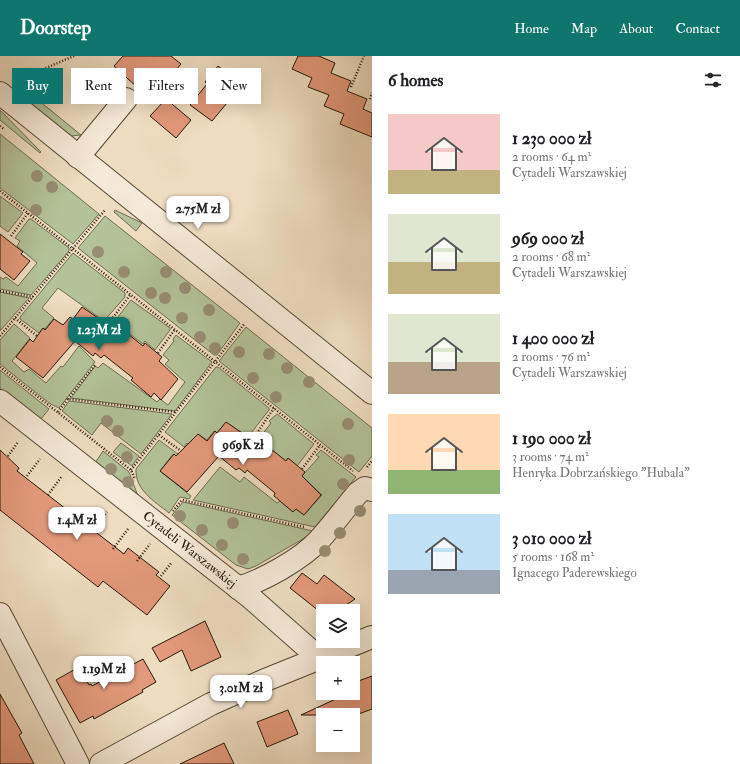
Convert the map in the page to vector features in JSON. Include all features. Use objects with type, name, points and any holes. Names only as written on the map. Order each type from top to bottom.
[{"type":"street","points":[[0,93],[372,393]]},
{"type":"street","points":[[78,157],[122,104]]},
{"type":"street","name":"Cytadeli Warszawskiej","points":[[0,402],[238,588],[310,650],[314,660]]},
{"type":"street","points":[[238,588],[256,583],[304,553],[318,541],[358,493],[368,489]]},
{"type":"street","points":[[0,614],[78,764]]},
{"type":"street","points":[[101,764],[196,711],[314,660],[372,637]]},
{"type":"path","points":[[47,68],[74,56]]},
{"type":"path","points":[[351,87],[364,56]]},
{"type":"path","points":[[370,98],[372,93]]},
{"type":"path","points":[[0,126],[4,129]]},
{"type":"path","points":[[0,191],[359,476],[368,489]]},
{"type":"path","points":[[0,336],[105,210]]},
{"type":"path","points":[[11,236],[28,213]]},
{"type":"path","points":[[0,291],[33,297]]},
{"type":"path","points":[[111,320],[131,294]]},
{"type":"path","points":[[15,318],[37,336]]},
{"type":"path","points":[[131,470],[245,323]]},
{"type":"path","points":[[158,353],[175,329]]},
{"type":"path","points":[[58,412],[95,365]]},
{"type":"path","points":[[0,367],[131,470],[136,482]]},
{"type":"path","points":[[68,399],[176,412]]},
{"type":"path","points":[[255,436],[274,408]]},
{"type":"path","points":[[159,435],[181,451]]},
{"type":"path","points":[[8,456],[22,436]]},
{"type":"path","points":[[302,469],[320,445]]},
{"type":"path","points":[[27,476],[44,453]]},
{"type":"path","points":[[48,495],[66,471]]},
{"type":"path","points":[[169,516],[182,500],[326,532]]},
{"type":"path","points":[[94,529],[108,510]]},
{"type":"path","points":[[113,549],[129,528]]},
{"type":"path","points":[[137,561],[150,543]]},
{"type":"path","points":[[161,576],[176,557]]},
{"type":"green space","points":[[31,104],[43,104],[81,135],[71,136]]},
{"type":"green space","points":[[0,110],[41,152],[40,153],[0,120]]},
{"type":"green space","points":[[0,134],[99,214],[73,244],[0,188]]},
{"type":"green space","points":[[0,196],[23,213],[8,232],[0,226]]},
{"type":"green space","points":[[115,210],[142,223],[136,231],[114,212]]},
{"type":"green space","points":[[105,216],[240,323],[217,355],[214,355],[78,248]]},
{"type":"green space","points":[[29,219],[69,248],[69,251],[31,295],[0,289],[0,277],[3,279],[6,277],[18,286],[37,263],[17,246],[20,241],[15,238]]},
{"type":"green space","points":[[73,253],[125,293],[125,297],[104,321],[58,288],[42,308],[54,318],[45,329],[43,328],[39,333],[20,319],[20,317]]},
{"type":"green space","points":[[0,292],[29,298],[0,331]]},
{"type":"green space","points":[[131,300],[170,328],[155,350],[145,341],[143,344],[114,322]]},
{"type":"green space","points":[[14,324],[30,338],[12,361],[24,372],[29,369],[46,383],[61,366],[63,367],[79,346],[95,362],[59,408],[49,403],[0,364],[0,340]]},
{"type":"green space","points":[[246,327],[372,428],[372,456],[359,472],[219,361]]},
{"type":"green space","points":[[176,335],[212,362],[175,411],[71,398],[95,366],[98,368],[103,363],[157,402],[160,399],[168,405],[185,382],[165,364],[169,360],[163,355],[174,341],[173,339]]},
{"type":"green space","points":[[216,367],[218,367],[269,408],[269,410],[248,437],[226,422],[217,433],[214,431],[207,440],[198,434],[189,445],[187,443],[184,447],[165,432]]},
{"type":"green space","points":[[0,370],[49,409],[40,420],[0,388]]},
{"type":"green space","points":[[69,401],[172,414],[141,454],[101,423],[92,435],[62,411]]},
{"type":"green space","points":[[277,414],[314,444],[297,466],[288,458],[286,461],[258,440],[271,423],[269,421]]},
{"type":"green space","points":[[159,440],[178,454],[176,456],[173,454],[160,471],[191,496],[189,499],[180,497],[169,513],[142,489],[136,469]]},
{"type":"green space","points":[[121,443],[139,456],[132,466],[113,452]]},
{"type":"green space","points":[[321,450],[356,477],[315,527],[193,500],[220,467],[240,482],[244,477],[277,503],[280,501],[293,512],[296,509],[304,515],[322,495],[302,476],[319,457],[316,455]]},
{"type":"green space","points":[[103,451],[129,472],[138,496],[95,463]]},
{"type":"green space","points":[[183,502],[313,531],[308,536],[256,566],[248,569],[236,565],[172,515]]},
{"type":"building","points":[[123,56],[171,56],[181,64],[178,68],[134,68],[134,84],[126,77],[126,68],[116,68],[114,66]]},
{"type":"building","points":[[298,56],[319,56],[335,63],[331,73],[351,81],[347,91],[367,99],[363,109],[372,113],[372,137],[340,124],[344,114],[324,106],[329,95],[308,87],[312,78],[292,69]]},
{"type":"building","points":[[206,85],[206,104],[226,104],[212,121],[190,105],[198,104],[198,95]]},
{"type":"building","points":[[161,104],[172,104],[191,120],[176,138],[150,116]]},
{"type":"building","points":[[0,234],[23,252],[21,254],[30,261],[14,280],[0,269]]},
{"type":"building","points":[[82,307],[104,322],[108,318],[143,346],[145,343],[162,357],[159,361],[178,379],[161,400],[154,393],[151,397],[131,380],[133,378],[104,355],[101,358],[95,353],[93,356],[75,341],[43,378],[16,357],[30,339],[33,342],[43,328],[45,330],[54,319],[63,325],[70,317],[73,319]]},
{"type":"building","points":[[226,422],[248,437],[251,433],[286,461],[288,458],[305,472],[302,476],[321,495],[304,515],[296,509],[293,512],[274,496],[275,493],[247,470],[245,473],[239,468],[236,470],[219,456],[187,492],[160,471],[174,454],[176,456],[198,434],[207,441],[215,431],[217,433]]},
{"type":"building","points":[[0,450],[19,468],[17,471],[124,554],[128,548],[159,572],[156,575],[170,586],[147,615],[103,581],[98,587],[0,510]]},
{"type":"building","points":[[302,573],[317,584],[324,575],[355,599],[348,604],[316,604],[316,609],[290,588]]},
{"type":"building","points":[[205,621],[221,657],[191,671],[182,650],[160,662],[152,648]]},
{"type":"building","points":[[143,659],[156,682],[142,690],[143,692],[94,719],[93,716],[80,723],[56,680],[79,667],[89,685],[91,684],[92,686]]},
{"type":"building","points":[[372,676],[372,709],[360,714],[360,708],[316,708],[334,700],[360,700],[360,680]]},
{"type":"building","points":[[0,694],[22,733],[19,735],[34,764],[0,764]]},
{"type":"building","points":[[316,708],[316,715],[301,715]]},
{"type":"building","points":[[288,710],[298,734],[267,747],[257,722]]},
{"type":"building","points":[[224,743],[234,764],[180,764]]}]
